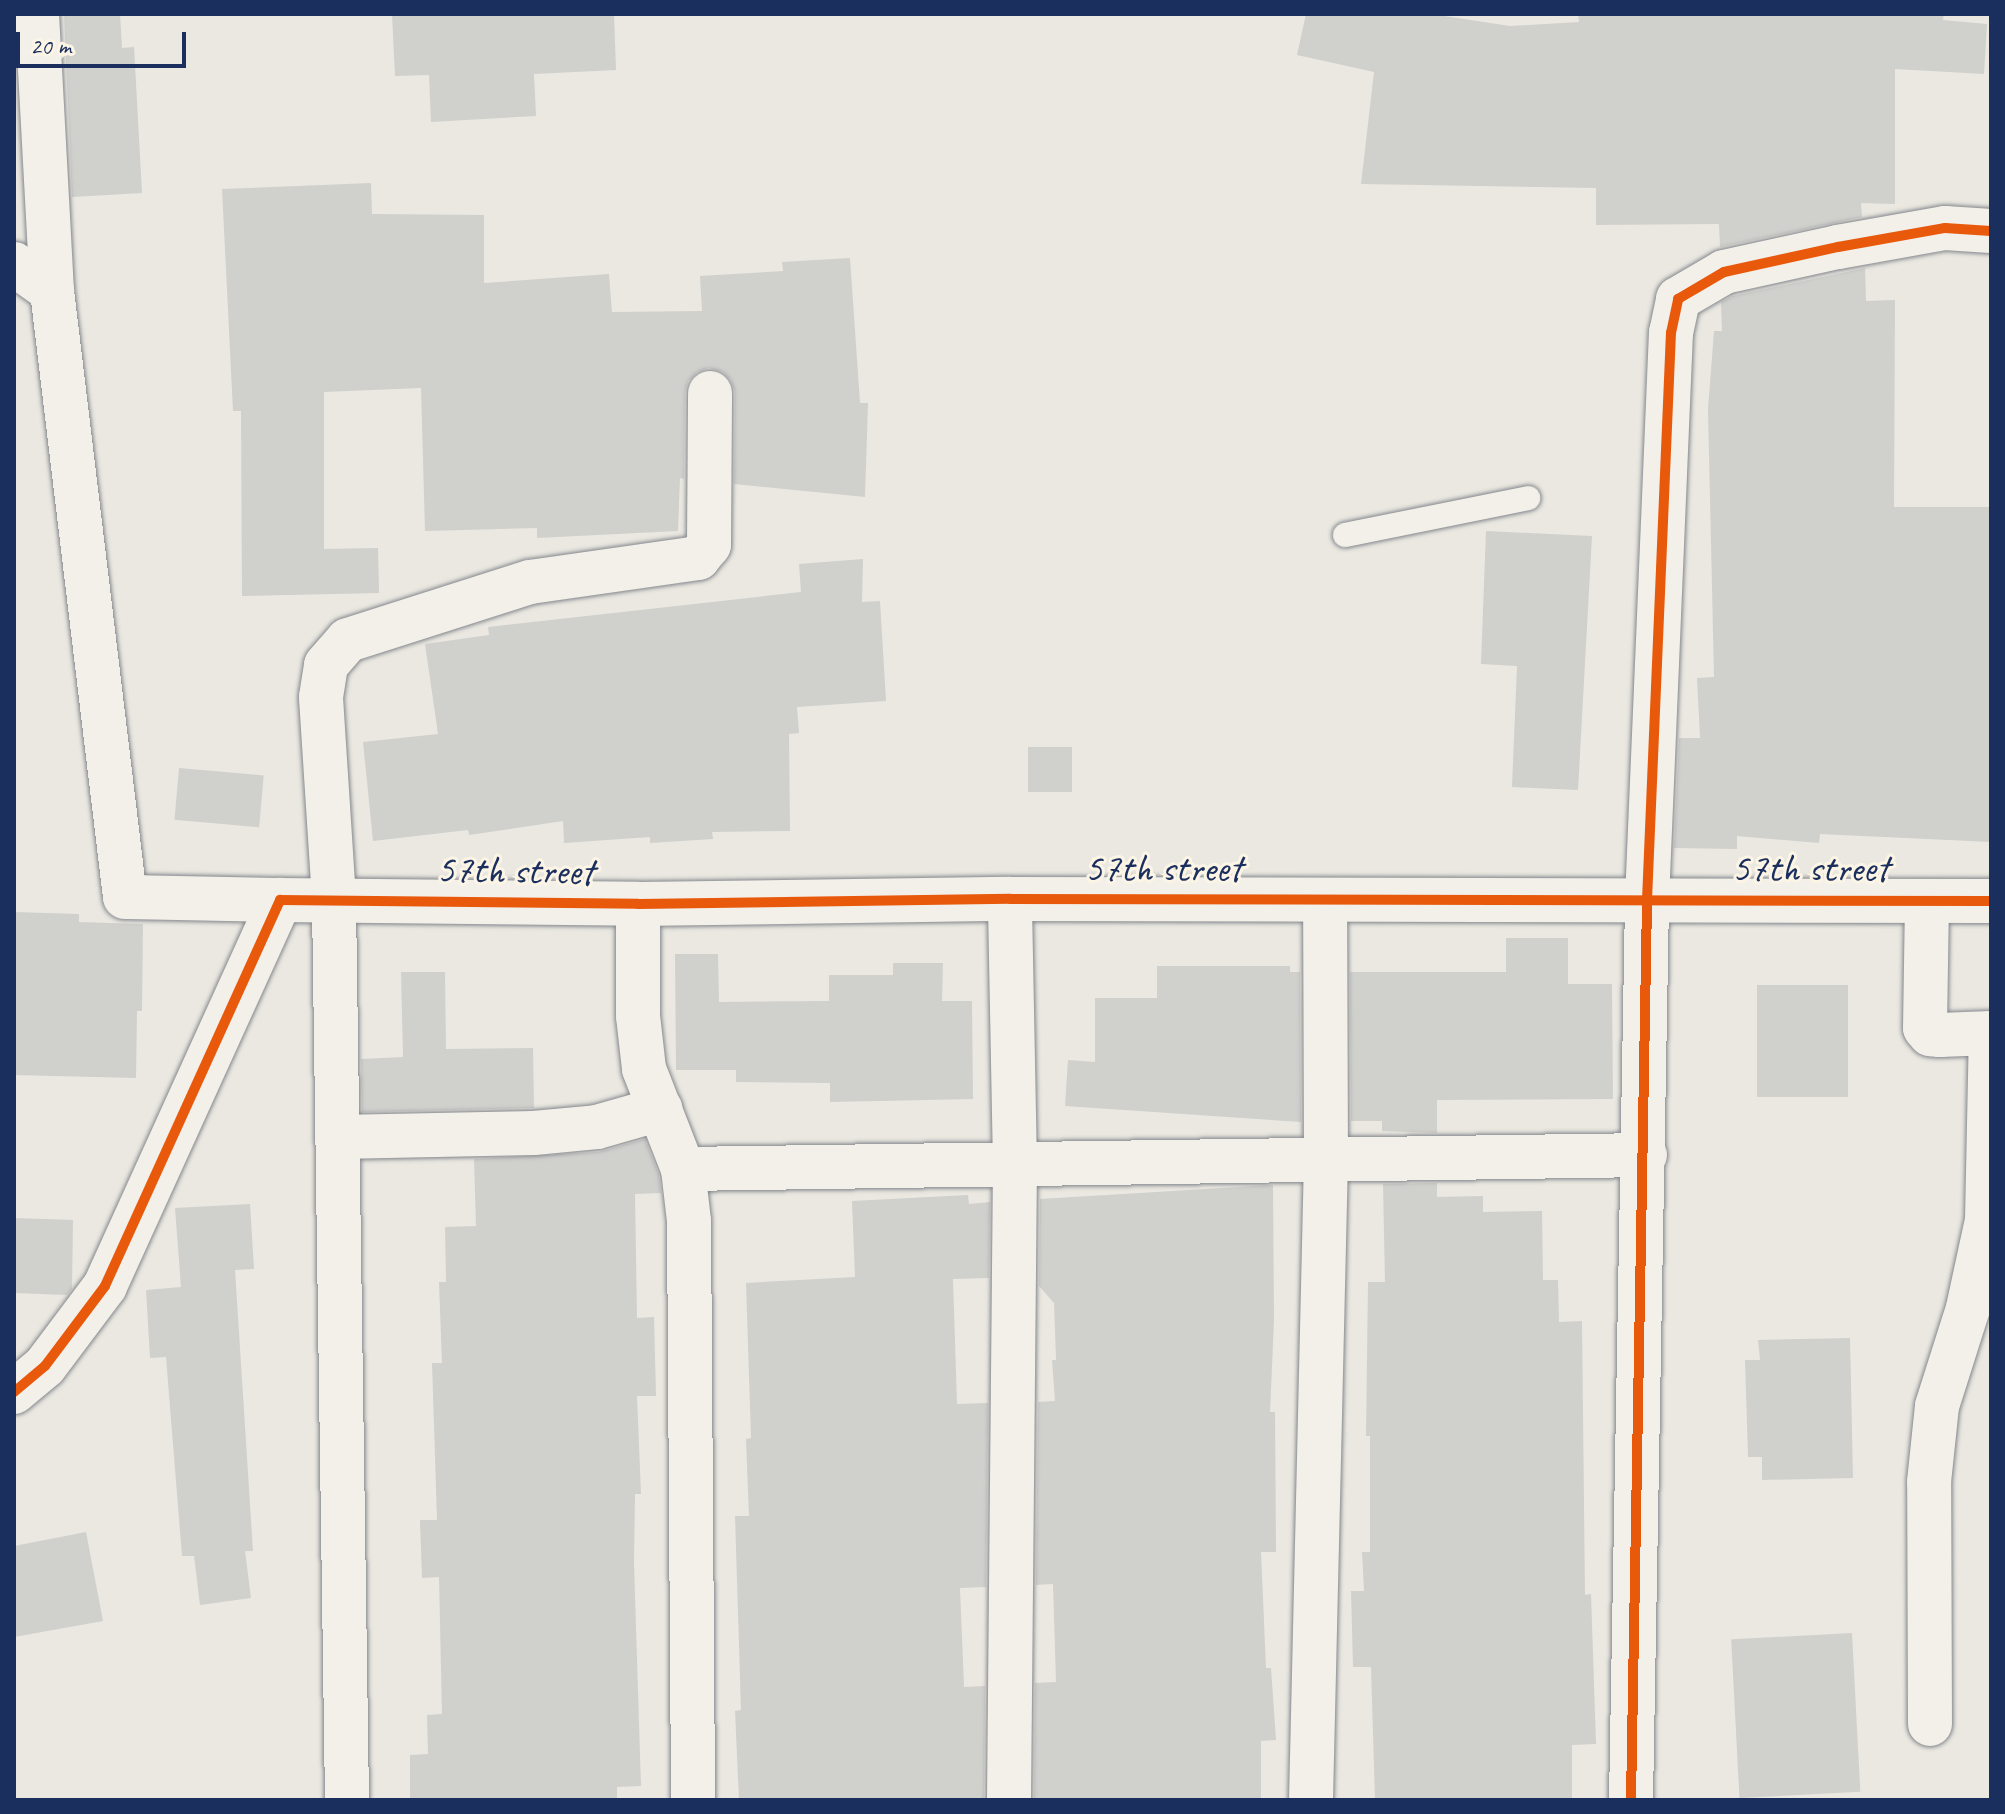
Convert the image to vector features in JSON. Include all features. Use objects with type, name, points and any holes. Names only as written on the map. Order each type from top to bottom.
[{"type":"street","points":[[37,14],[52,291]]},
{"type":"street","points":[[1631,1800],[1645,1155],[1647,900],[1671,333],[1678,299],[1724,272],[1838,247],[1945,228],[1991,231]]},
{"type":"street","points":[[14,264],[52,291]]},
{"type":"street","name":"57th street","points":[[52,291],[125,897],[638,904],[1010,899],[1991,901]]},
{"type":"street","points":[[347,1800],[334,899],[321,697],[326,665],[348,640],[530,582],[698,558],[709,545],[710,393]]},
{"type":"street","points":[[1009,1800],[1015,1166],[1010,899]]},
{"type":"street","points":[[14,1392],[45,1366],[105,1286],[280,900]]},
{"type":"street","points":[[1311,1800],[1326,1160],[1325,901]]},
{"type":"street","points":[[1927,901],[1925,1028],[1930,1034],[1940,1035],[1991,1033],[1987,1220],[1968,1308],[1937,1406],[1929,1482],[1930,1724]]},
{"type":"street","points":[[638,904],[638,1016],[644,1069],[683,1169],[689,1221],[693,1800]]},
{"type":"street","points":[[338,1137],[534,1133],[597,1127],[660,1109]]},
{"type":"street","points":[[683,1169],[1645,1155]]},
{"type":"lane","points":[[1345,535],[1528,498]]},
{"type":"building","points":[[64,14],[120,14],[122,48],[134,47],[142,193],[72,197]]},
{"type":"building","points":[[392,14],[614,14],[616,70],[534,74],[536,116],[431,122],[429,75],[395,76]]},
{"type":"building","points":[[1306,14],[1431,14],[1510,26],[1579,22],[1578,14],[1944,14],[1943,20],[1987,24],[1984,74],[1895,69],[1895,204],[1861,203],[1862,217],[1720,247],[1719,224],[1596,225],[1596,188],[1361,184],[1374,72],[1297,55]]},
{"type":"building","points":[[371,183],[372,214],[484,215],[484,283],[609,274],[612,312],[702,311],[700,276],[783,271],[782,262],[850,258],[860,403],[868,403],[865,497],[734,484],[735,392],[731,380],[723,372],[709,368],[697,372],[688,381],[685,392],[684,479],[680,478],[678,531],[537,538],[537,528],[425,531],[421,388],[324,392],[324,549],[378,548],[379,593],[242,596],[241,411],[233,411],[222,189]]},
{"type":"building","points":[[1865,268],[1866,301],[1895,300],[1894,507],[1991,507],[1991,842],[1820,834],[1819,843],[1737,836],[1737,849],[1674,848],[1679,738],[1700,738],[1697,678],[1714,677],[1708,409],[1714,331],[1722,331],[1721,302],[1733,296]]},
{"type":"building","points":[[1486,531],[1592,536],[1578,790],[1512,787],[1517,666],[1481,664]]},
{"type":"building","points":[[863,559],[862,602],[880,601],[886,701],[797,707],[799,733],[789,734],[790,831],[712,832],[713,839],[650,843],[650,837],[564,843],[563,821],[469,835],[468,830],[373,841],[363,742],[438,734],[425,644],[489,635],[488,627],[801,592],[799,564]]},
{"type":"building","points":[[1028,747],[1072,747],[1072,792],[1028,792]]},
{"type":"building","points":[[179,768],[264,775],[259,827],[174,820]]},
{"type":"building","points":[[14,912],[79,914],[79,922],[143,924],[142,1011],[137,1011],[136,1078],[14,1075]]},
{"type":"building","points":[[1506,938],[1568,938],[1568,984],[1612,984],[1613,1099],[1437,1100],[1437,1133],[1382,1131],[1382,1121],[1351,1121],[1350,972],[1506,972]]},
{"type":"building","points":[[675,954],[718,954],[719,1002],[829,1001],[829,975],[893,975],[893,963],[943,963],[942,1001],[972,1001],[973,1099],[830,1102],[830,1083],[736,1082],[736,1070],[676,1070]]},
{"type":"building","points":[[1157,966],[1290,966],[1290,972],[1300,972],[1301,1122],[1065,1106],[1068,1060],[1095,1062],[1095,998],[1157,998]]},
{"type":"building","points":[[401,972],[445,972],[446,1049],[533,1048],[534,1108],[362,1112],[361,1059],[403,1057]]},
{"type":"building","points":[[1757,985],[1848,985],[1848,1097],[1757,1097]]},
{"type":"building","points":[[645,1139],[659,1175],[661,1193],[635,1194],[637,1318],[654,1317],[656,1396],[637,1396],[641,1494],[635,1494],[634,1563],[641,1786],[617,1787],[617,1800],[410,1800],[410,1755],[428,1754],[427,1715],[442,1714],[439,1577],[422,1578],[420,1520],[437,1520],[432,1363],[442,1363],[439,1282],[446,1282],[445,1227],[476,1226],[474,1159],[599,1152]]},
{"type":"building","points":[[1437,1183],[1437,1197],[1483,1196],[1483,1212],[1542,1211],[1543,1280],[1558,1280],[1559,1322],[1582,1321],[1585,1595],[1591,1594],[1596,1744],[1572,1745],[1572,1800],[1375,1800],[1371,1667],[1353,1667],[1351,1591],[1364,1591],[1362,1552],[1370,1552],[1370,1436],[1366,1436],[1368,1282],[1385,1282],[1383,1184]]},
{"type":"building","points":[[1273,1185],[1274,1320],[1270,1412],[1275,1412],[1276,1552],[1261,1552],[1266,1668],[1271,1668],[1276,1740],[1261,1741],[1261,1800],[1034,1800],[1035,1683],[1056,1682],[1053,1584],[1036,1585],[1038,1402],[1055,1401],[1052,1360],[1056,1360],[1054,1303],[1039,1286],[1040,1199]]},
{"type":"building","points":[[968,1195],[969,1204],[990,1202],[989,1278],[953,1279],[957,1404],[988,1403],[986,1587],[960,1588],[964,1687],[985,1686],[984,1800],[739,1800],[735,1711],[741,1710],[735,1516],[749,1516],[746,1439],[751,1438],[746,1283],[855,1277],[852,1201]]},
{"type":"building","points":[[250,1204],[254,1269],[235,1270],[253,1551],[245,1551],[251,1598],[200,1605],[194,1556],[182,1556],[166,1357],[150,1358],[146,1290],[181,1287],[175,1208]]},
{"type":"building","points":[[14,1218],[73,1220],[72,1289],[67,1295],[14,1293]]},
{"type":"building","points":[[1850,1338],[1853,1478],[1762,1480],[1762,1457],[1748,1457],[1745,1360],[1760,1360],[1758,1340]]},
{"type":"building","points":[[86,1532],[103,1621],[14,1637],[14,1546]]},
{"type":"building","points":[[1852,1633],[1860,1792],[1739,1798],[1731,1639]]},
{"type":"cycle path","points":[[1631,1800],[1647,900],[1671,333],[1678,299],[1724,272],[1838,247],[1945,228],[1991,231]]},
{"type":"cycle path","points":[[14,1392],[45,1366],[105,1286],[280,900],[638,904],[1010,899],[1991,901]]}]
